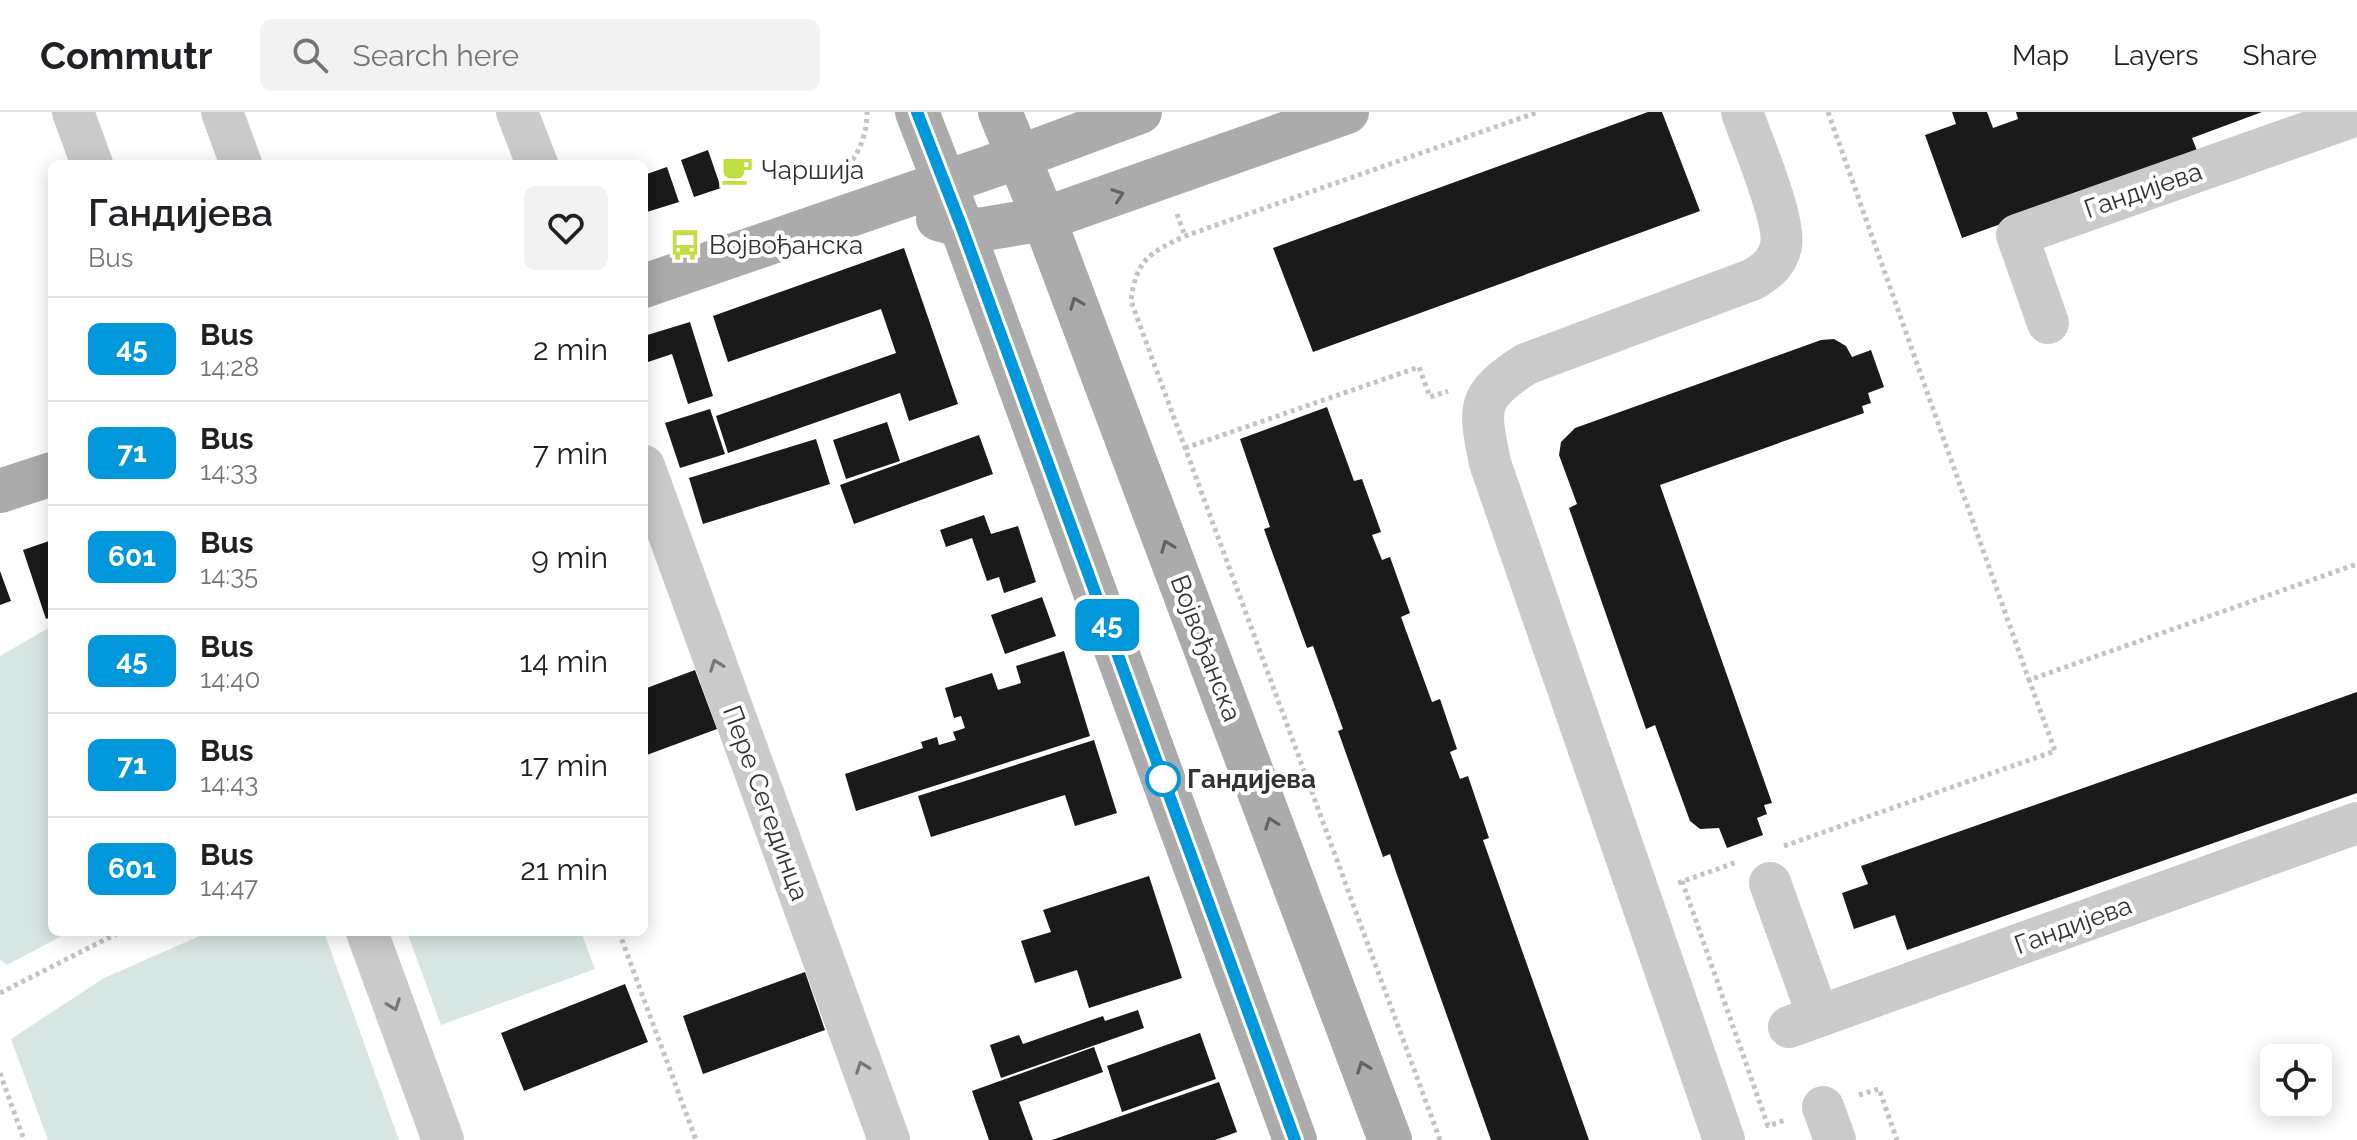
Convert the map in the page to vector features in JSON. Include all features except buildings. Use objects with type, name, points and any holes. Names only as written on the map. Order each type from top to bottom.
[{"type":"main road","points":[[917,112],[946,183],[1295,1140]]},
{"type":"main road","name":"Војвођанска","points":[[1000,112],[1044,219],[1390,1140]]},
{"type":"main road","points":[[648,285],[946,183],[1140,112]]},
{"type":"main road","points":[[882,204],[898,206],[962,228],[993,229],[1044,219],[1347,112]]},
{"type":"main road","points":[[0,491],[48,475]]},
{"type":"street","points":[[73,112],[91,160]]},
{"type":"street","points":[[222,112],[240,160]]},
{"type":"street","points":[[517,112],[535,160]]},
{"type":"street","points":[[1724,1140],[1490,463],[1481,420],[1485,400],[1499,382],[1526,364],[1754,279],[1770,269],[1778,256],[1782,227],[1742,112]]},
{"type":"street","name":"Гандијева","points":[[2048,323],[2017,235],[2357,115]]},
{"type":"street","name":"Пере Сегединца","points":[[648,477],[889,1140]]},
{"type":"street","name":"Гандијева","points":[[1761,864],[1804,1021],[2357,823]]},
{"type":"street","points":[[368,936],[443,1140]]},
{"type":"path","points":[[859,151],[867,112]]},
{"type":"path","points":[[1440,1140],[1131,301],[1134,277],[1146,259],[1185,236],[1538,112]]},
{"type":"path","points":[[1640,897],[1761,864],[2055,751],[1828,112]]},
{"type":"path","points":[[1185,448],[1419,367],[1430,397],[1459,387],[1485,400]]},
{"type":"path","points":[[2029,680],[2357,564]]},
{"type":"path","points":[[0,993],[112,936]]},
{"type":"path","points":[[620,936],[696,1140]]},
{"type":"path","points":[[0,1073],[24,1140]]},
{"type":"shaded area","points":[[48,628],[48,936],[61,936],[7,965],[0,960],[0,656]]},
{"type":"shaded area","points":[[200,936],[325,936],[399,1140],[48,1140],[11,1039],[104,978]]},
{"type":"shaded area","points":[[408,936],[583,936],[595,969],[441,1025]]},
{"type":"bus line","name":"45","points":[[917,112],[946,183],[1295,1140]]},
{"type":"place","name":"Чаршија","points":[[737,170]]},
{"type":"place","name":"Војвођанска","points":[[685,245]]},
{"type":"place","name":"Гандијева","points":[[1163,779]]}]
